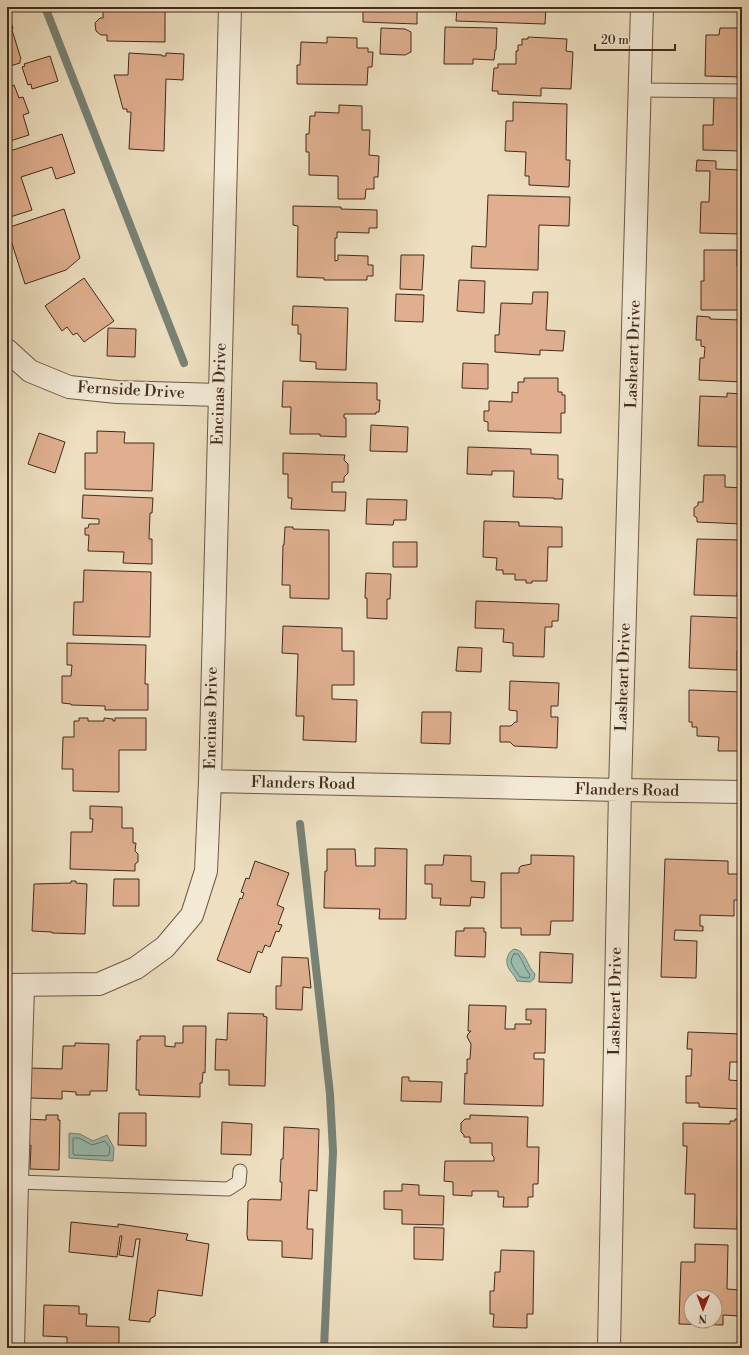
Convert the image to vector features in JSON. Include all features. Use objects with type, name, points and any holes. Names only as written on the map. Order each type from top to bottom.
[{"type":"street","name":"Encinas Drive","points":[[210,781],[230,7]]},
{"type":"street","name":"Lasheart Drive","points":[[609,1348],[620,790],[641,90],[642,7]]},
{"type":"street","name":"Fernside Drive","points":[[7,350],[30,371],[69,387],[118,392],[219,394]]},
{"type":"street","name":"Flanders Road","points":[[210,781],[742,792]]},
{"type":"street","points":[[13,1348],[17,1182],[15,985],[99,984],[136,968],[165,947],[192,915],[206,870],[210,781]]},
{"type":"lane","points":[[641,90],[742,91]]},
{"type":"lane","points":[[17,1182],[228,1189],[239,1182],[240,1171]]},
{"type":"water","points":[[514,949],[521,952],[535,974],[534,979],[530,982],[517,981],[508,967],[508,956]]},
{"type":"water","points":[[69,1133],[80,1134],[93,1141],[107,1135],[114,1148],[113,1161],[69,1158]]},
{"type":"water","points":[[206,1344],[249,1346],[249,1348],[206,1348]]},
{"type":"building","points":[[103,7],[165,7],[165,42],[107,41],[107,35],[101,35],[96,31],[95,23],[100,18],[103,18]]},
{"type":"building","points":[[363,7],[417,7],[417,24],[363,22]]},
{"type":"building","points":[[457,7],[546,7],[545,24],[456,21]]},
{"type":"building","points":[[7,17],[10,19],[13,28],[12,30],[21,59],[20,63],[7,67]]},
{"type":"building","points":[[445,27],[497,28],[494,60],[473,59],[473,64],[444,64]]},
{"type":"building","points":[[381,28],[405,29],[411,32],[411,52],[405,55],[380,54]]},
{"type":"building","points":[[720,28],[742,28],[742,77],[705,76],[706,35],[719,35]]},
{"type":"building","points":[[327,37],[357,38],[357,48],[368,48],[368,52],[373,52],[372,67],[368,67],[367,85],[297,84],[297,65],[300,65],[301,42],[327,43]]},
{"type":"building","points":[[528,37],[567,39],[566,51],[573,52],[571,89],[541,88],[541,96],[498,94],[498,91],[492,91],[494,68],[498,68],[498,64],[516,64],[516,51],[518,51],[518,45],[522,45],[522,39],[528,39]]},
{"type":"building","points":[[129,53],[162,56],[166,56],[166,53],[184,54],[183,80],[166,79],[164,151],[129,149],[131,112],[127,112],[127,109],[123,109],[114,75],[128,75]]},
{"type":"building","points":[[50,56],[58,81],[32,89],[31,84],[28,85],[22,67],[25,66],[24,64]]},
{"type":"building","points":[[10,82],[11,86],[14,85],[19,98],[23,97],[29,113],[23,115],[29,135],[7,142],[7,83]]},
{"type":"building","points":[[714,94],[742,95],[742,151],[703,150],[703,125],[713,125]]},
{"type":"building","points":[[513,102],[567,104],[566,160],[570,160],[569,187],[529,185],[529,176],[525,176],[526,152],[505,151],[506,121],[513,121]]},
{"type":"building","points":[[339,105],[362,106],[362,130],[370,130],[369,155],[379,156],[378,177],[374,177],[374,189],[366,189],[365,199],[338,199],[338,176],[309,175],[309,152],[306,152],[306,134],[309,134],[310,116],[315,116],[315,112],[339,113]]},
{"type":"building","points":[[62,134],[75,173],[56,179],[52,167],[21,177],[32,210],[7,218],[7,152]]},
{"type":"building","points":[[697,160],[716,161],[716,169],[742,170],[742,234],[700,233],[701,202],[709,202],[710,171],[696,171]]},
{"type":"building","points":[[488,195],[570,197],[569,226],[539,225],[538,270],[471,268],[472,246],[486,247]]},
{"type":"building","points":[[293,206],[341,207],[341,209],[377,210],[377,228],[369,228],[369,233],[337,232],[337,238],[335,238],[335,261],[338,260],[338,255],[368,256],[368,265],[373,265],[373,276],[367,276],[367,280],[324,280],[324,278],[297,277],[298,226],[293,225]]},
{"type":"building","points":[[64,209],[80,258],[66,270],[25,284],[7,228]]},
{"type":"building","points":[[704,250],[737,250],[737,266],[742,265],[742,310],[701,310],[701,281],[704,281]]},
{"type":"building","points":[[401,255],[424,255],[422,290],[400,289]]},
{"type":"building","points":[[84,278],[114,321],[84,342],[77,333],[73,335],[67,327],[62,331],[45,306]]},
{"type":"building","points":[[459,280],[485,281],[484,313],[457,311]]},
{"type":"building","points":[[533,292],[548,292],[546,330],[565,331],[563,351],[540,350],[540,355],[495,352],[495,335],[499,335],[501,303],[532,304]]},
{"type":"building","points":[[396,294],[424,295],[423,322],[395,321]]},
{"type":"building","points":[[293,306],[348,308],[346,370],[316,369],[316,362],[300,361],[301,334],[298,334],[298,325],[292,325]]},
{"type":"building","points":[[697,316],[710,317],[710,319],[742,320],[742,382],[699,380],[700,358],[704,358],[705,347],[701,346],[701,340],[696,340]]},
{"type":"building","points":[[108,328],[136,329],[135,357],[107,356]]},
{"type":"building","points":[[463,363],[488,364],[488,389],[462,388]]},
{"type":"building","points":[[524,378],[558,378],[558,392],[562,392],[562,395],[565,395],[565,413],[561,413],[561,433],[488,431],[488,422],[484,421],[484,411],[489,411],[489,401],[512,402],[512,392],[518,393],[518,382],[524,382]]},
{"type":"building","points":[[283,381],[377,383],[377,400],[380,400],[379,412],[376,412],[376,414],[344,414],[344,418],[346,418],[346,437],[320,436],[320,434],[290,434],[291,407],[282,407]]},
{"type":"building","points":[[727,393],[742,394],[742,447],[698,446],[700,396],[727,397]]},
{"type":"building","points":[[371,425],[408,427],[407,452],[370,451]]},
{"type":"building","points":[[97,431],[125,432],[124,443],[154,443],[152,491],[85,489],[85,453],[97,453]]},
{"type":"building","points":[[39,433],[65,442],[55,473],[28,464]]},
{"type":"building","points":[[468,447],[531,449],[531,454],[558,455],[558,479],[563,479],[562,499],[513,497],[514,471],[492,471],[492,475],[467,474]]},
{"type":"building","points":[[283,453],[345,455],[344,460],[348,464],[348,473],[344,477],[344,482],[332,482],[332,492],[346,492],[345,511],[291,509],[292,498],[288,498],[288,474],[283,474]]},
{"type":"building","points":[[704,475],[725,475],[725,487],[742,488],[742,524],[697,522],[697,518],[694,516],[694,508],[698,505],[698,502],[703,502]]},
{"type":"building","points":[[83,495],[153,498],[152,513],[150,513],[149,539],[152,539],[152,564],[123,563],[124,552],[88,551],[89,535],[85,535],[85,528],[88,528],[89,524],[99,524],[99,519],[82,518]]},
{"type":"building","points":[[367,499],[407,500],[406,520],[394,520],[393,525],[366,524]]},
{"type":"building","points":[[484,521],[519,522],[519,526],[562,527],[562,547],[548,547],[547,581],[532,581],[532,583],[526,583],[526,580],[515,580],[515,574],[503,574],[503,570],[496,570],[497,558],[483,557]]},
{"type":"building","points":[[285,527],[293,527],[293,529],[329,530],[329,599],[290,598],[290,585],[282,585]]},
{"type":"building","points":[[697,539],[742,540],[742,592],[737,592],[737,596],[694,595]]},
{"type":"building","points":[[393,542],[417,542],[417,567],[393,567]]},
{"type":"building","points":[[84,570],[151,572],[150,637],[73,635],[74,602],[83,602]]},
{"type":"building","points":[[366,573],[391,574],[390,599],[387,599],[387,619],[367,618],[367,598],[365,598]]},
{"type":"building","points":[[476,601],[559,604],[558,621],[552,621],[552,627],[545,627],[544,657],[513,656],[513,643],[503,642],[504,629],[475,628]]},
{"type":"building","points":[[691,616],[742,618],[742,651],[737,651],[737,670],[689,668]]},
{"type":"building","points":[[283,626],[342,628],[342,651],[354,651],[354,685],[332,685],[332,699],[357,700],[356,742],[303,740],[304,716],[296,716],[298,654],[282,653]]},
{"type":"building","points":[[67,643],[146,645],[145,684],[148,684],[148,710],[105,710],[105,706],[71,705],[62,703],[62,676],[71,676],[72,665],[67,665]]},
{"type":"building","points":[[458,647],[482,648],[481,672],[456,671]]},
{"type":"building","points":[[510,681],[559,683],[558,706],[551,706],[551,717],[558,717],[557,748],[514,746],[510,742],[500,742],[500,726],[511,726],[517,722],[517,711],[509,710]]},
{"type":"building","points":[[689,690],[742,692],[742,751],[718,751],[719,737],[697,736],[697,727],[692,727],[692,722],[689,722]]},
{"type":"building","points":[[422,712],[451,712],[450,744],[421,743]]},
{"type":"building","points":[[79,718],[88,718],[88,721],[104,721],[104,718],[113,719],[113,721],[115,721],[115,718],[146,718],[146,750],[119,750],[119,792],[73,791],[73,769],[62,769],[63,737],[74,737],[74,721],[79,721]]},
{"type":"building","points":[[90,806],[122,807],[122,828],[133,828],[133,843],[136,843],[135,851],[138,854],[138,862],[135,864],[135,871],[70,869],[71,832],[92,832],[93,819],[90,819]]},
{"type":"building","points":[[7,845],[10,845],[9,918],[7,918]]},
{"type":"building","points":[[375,848],[407,849],[406,919],[379,919],[380,909],[324,908],[327,849],[355,849],[356,866],[375,866]]},
{"type":"building","points":[[444,855],[471,856],[471,881],[485,882],[484,898],[471,897],[470,906],[440,905],[441,898],[432,898],[432,884],[425,884],[425,865],[443,865]]},
{"type":"building","points":[[531,855],[574,856],[573,921],[551,921],[550,935],[521,935],[521,928],[501,928],[501,873],[519,873],[519,868],[521,866],[531,864]]},
{"type":"building","points":[[665,859],[728,861],[728,874],[740,874],[739,900],[734,900],[734,916],[700,915],[700,926],[703,926],[703,931],[675,930],[674,940],[697,941],[696,978],[661,977]]},
{"type":"building","points":[[255,861],[289,873],[277,905],[284,908],[278,924],[282,925],[279,932],[276,931],[270,947],[265,945],[262,953],[258,951],[250,973],[217,960],[240,898],[242,899],[244,893],[241,892],[246,878],[249,879]]},
{"type":"building","points":[[114,879],[139,879],[139,906],[113,906]]},
{"type":"building","points":[[71,881],[87,884],[85,934],[32,931],[34,884],[71,883]]},
{"type":"building","points":[[464,928],[484,928],[484,932],[486,932],[485,957],[455,956],[456,931],[464,931]]},
{"type":"building","points":[[540,952],[573,954],[572,983],[539,982]]},
{"type":"building","points":[[282,957],[308,958],[311,988],[303,987],[302,1010],[276,1009],[276,986],[281,986]]},
{"type":"building","points":[[469,1005],[506,1006],[505,1029],[515,1029],[515,1024],[531,1024],[531,1020],[526,1020],[526,1009],[546,1009],[545,1053],[534,1053],[534,1059],[544,1059],[543,1106],[464,1104],[465,1073],[467,1074],[467,1059],[470,1059],[471,1044],[467,1037],[471,1031],[468,1031]]},
{"type":"building","points":[[228,1013],[264,1014],[263,1016],[267,1017],[265,1086],[229,1085],[229,1070],[215,1070],[216,1039],[227,1040]]},
{"type":"building","points":[[183,1026],[206,1026],[205,1073],[203,1072],[202,1083],[200,1083],[200,1097],[139,1095],[139,1090],[136,1090],[137,1040],[140,1040],[140,1036],[165,1036],[165,1046],[175,1047],[175,1043],[183,1043]]},
{"type":"building","points":[[688,1032],[742,1034],[742,1062],[730,1062],[729,1080],[742,1081],[742,1109],[699,1107],[699,1103],[686,1103],[686,1076],[691,1076],[692,1049],[687,1049]]},
{"type":"building","points":[[75,1043],[109,1044],[107,1091],[90,1091],[90,1095],[76,1095],[76,1092],[62,1091],[62,1099],[30,1098],[30,1068],[62,1069],[63,1046],[75,1046]]},
{"type":"building","points":[[402,1077],[409,1077],[409,1081],[442,1082],[441,1102],[401,1101]]},
{"type":"building","points":[[119,1113],[146,1113],[146,1146],[118,1145]]},
{"type":"building","points":[[46,1115],[58,1115],[58,1120],[60,1120],[59,1170],[30,1169],[31,1145],[26,1145],[27,1119],[46,1120]]},
{"type":"building","points":[[470,1115],[528,1117],[527,1147],[539,1147],[538,1184],[533,1184],[533,1197],[528,1197],[528,1207],[503,1207],[504,1197],[498,1197],[498,1191],[472,1191],[472,1196],[453,1195],[453,1182],[444,1181],[445,1161],[494,1161],[494,1157],[492,1155],[492,1143],[470,1143],[470,1137],[464,1137],[461,1132],[461,1123],[465,1119],[470,1119]]},
{"type":"building","points":[[735,1119],[742,1119],[742,1198],[738,1198],[737,1229],[694,1228],[695,1194],[685,1194],[687,1146],[683,1146],[683,1123],[730,1124],[730,1121],[735,1121]]},
{"type":"building","points":[[222,1122],[252,1124],[251,1155],[221,1154]]},
{"type":"building","points":[[284,1127],[319,1129],[317,1191],[309,1190],[307,1229],[313,1229],[312,1259],[282,1257],[282,1241],[248,1240],[248,1201],[251,1199],[281,1200],[282,1182],[280,1182],[281,1159],[283,1159]]},
{"type":"building","points":[[402,1184],[419,1185],[419,1195],[444,1196],[443,1225],[402,1224],[402,1210],[384,1209],[384,1191],[402,1191]]},
{"type":"building","points":[[71,1222],[118,1227],[118,1224],[188,1234],[186,1240],[209,1244],[202,1296],[158,1290],[155,1316],[150,1319],[150,1322],[129,1320],[140,1239],[136,1239],[133,1257],[119,1255],[122,1236],[120,1236],[117,1257],[69,1252]]},
{"type":"building","points":[[414,1227],[444,1228],[443,1260],[414,1259]]},
{"type":"building","points":[[695,1244],[728,1245],[727,1289],[740,1290],[740,1292],[742,1292],[742,1301],[740,1301],[740,1316],[723,1315],[723,1289],[683,1289],[683,1324],[679,1324],[681,1262],[695,1262]]},
{"type":"building","points":[[501,1250],[534,1251],[533,1314],[527,1314],[527,1328],[493,1327],[494,1314],[490,1314],[490,1291],[494,1291],[495,1272],[500,1272]]},
{"type":"building","points":[[44,1305],[79,1306],[79,1314],[87,1314],[86,1326],[119,1327],[119,1348],[67,1348],[67,1337],[43,1336]]},
{"type":"waterway","points":[[45,7],[184,363]]},
{"type":"waterway","points":[[300,824],[330,1094],[333,1152],[324,1348]]}]
